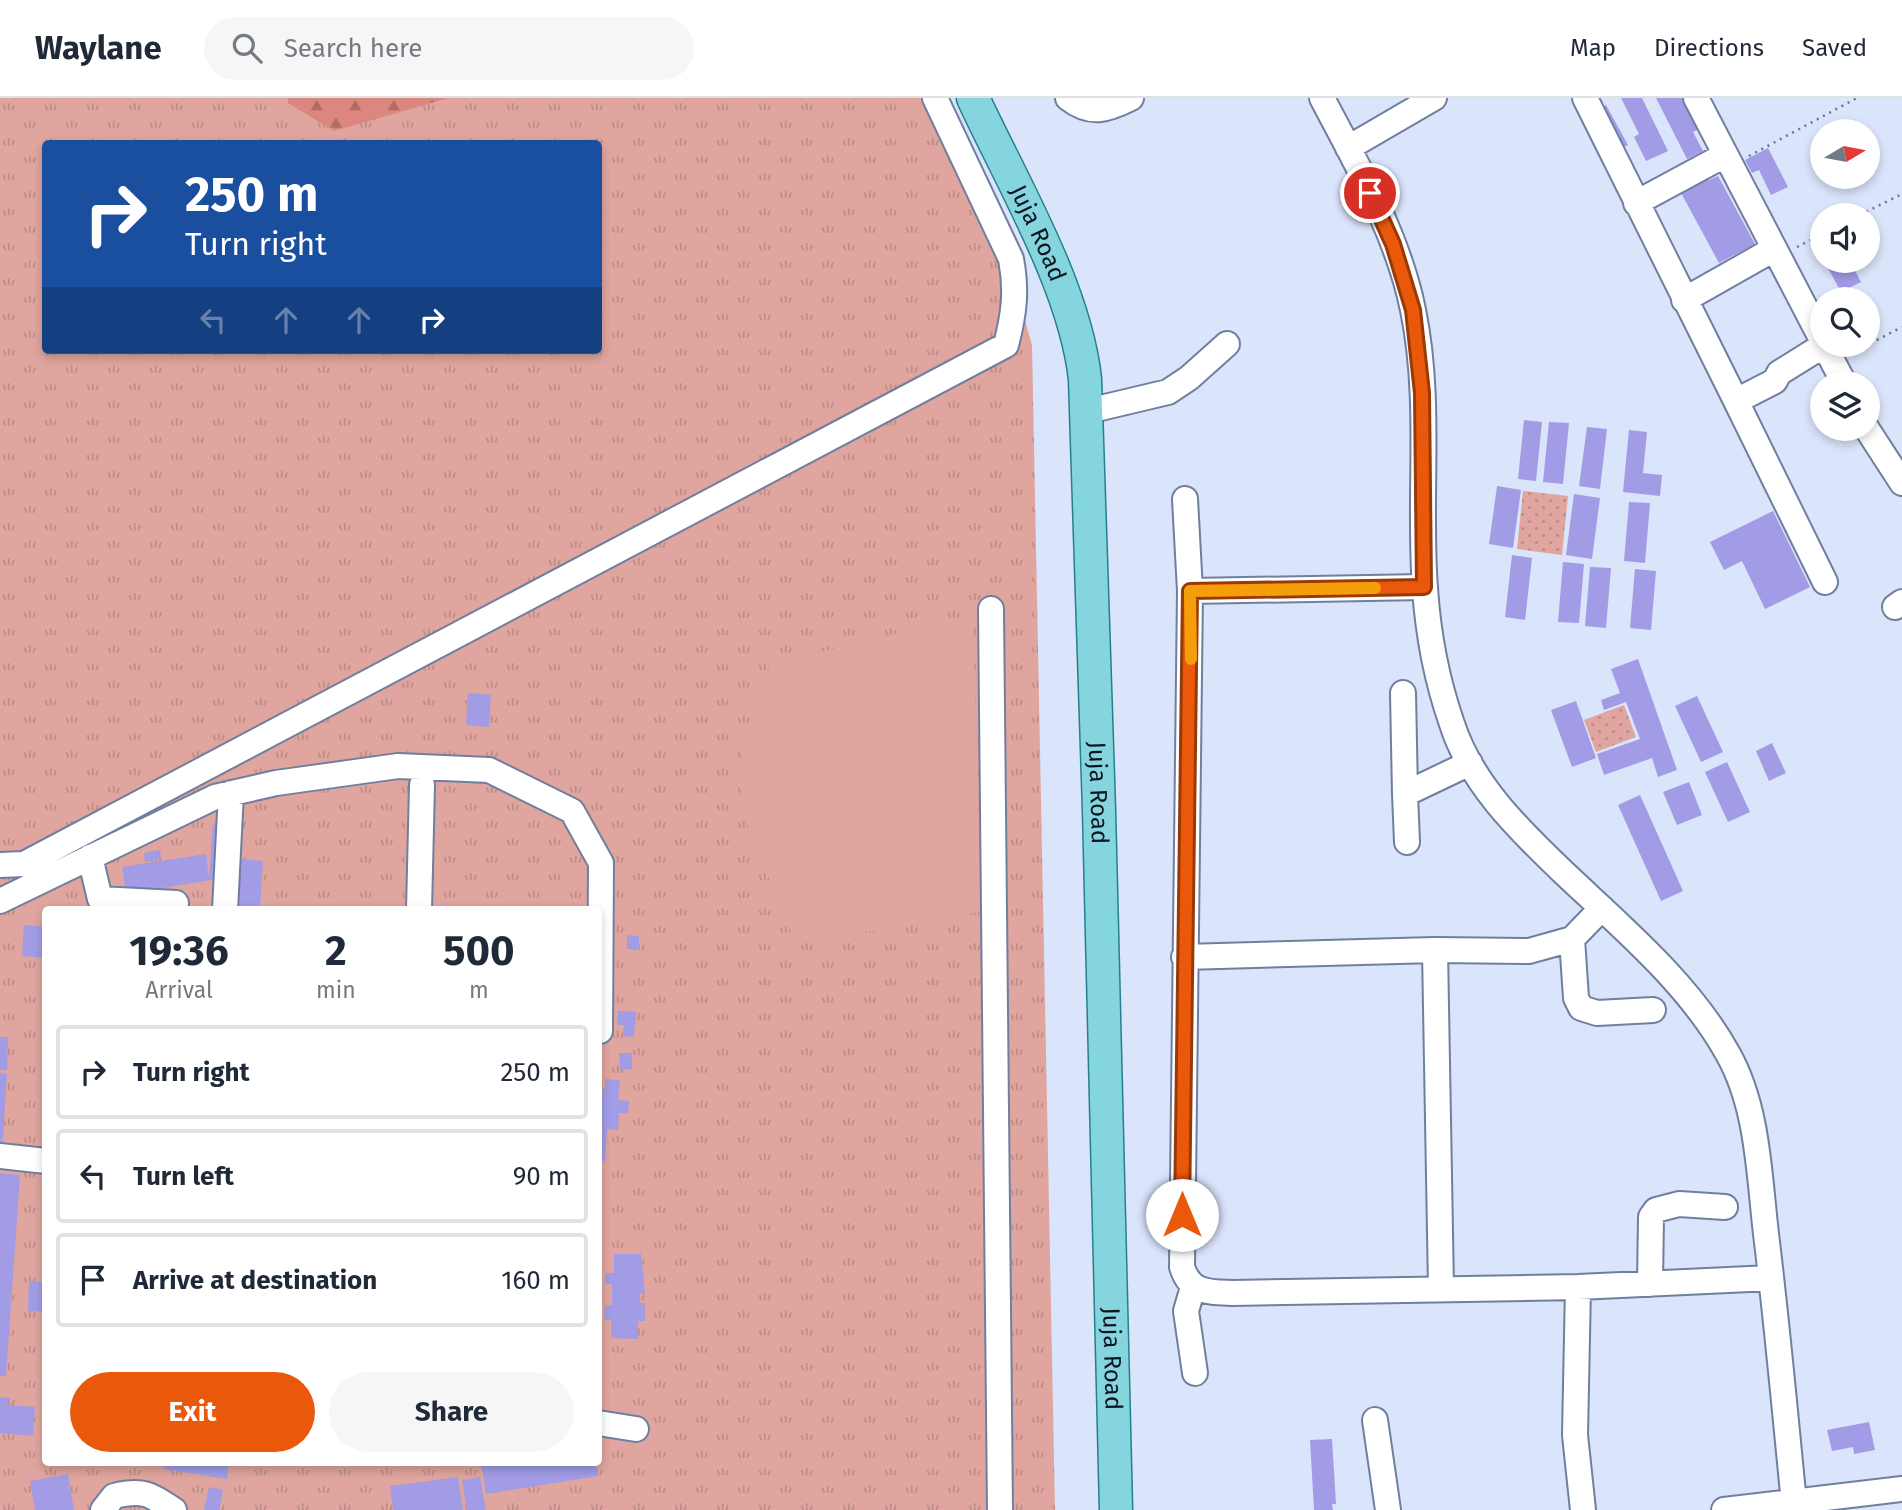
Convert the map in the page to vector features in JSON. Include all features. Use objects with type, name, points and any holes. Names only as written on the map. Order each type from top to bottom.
[{"type":"main road","name":"Juja Road","points":[[973,98],[1066,299],[1082,357],[1088,411],[1116,1510]]},
{"type":"street","points":[[0,865],[24,864],[1006,345],[1016,309],[1011,259],[935,98]]},
{"type":"street","points":[[1068,98],[1091,111],[1107,110],[1131,98]]},
{"type":"street","points":[[1322,98],[1393,244],[1413,310],[1422,393],[1424,587],[1431,646],[1452,727],[1478,778],[1526,837],[1602,908],[1702,1016],[1728,1053],[1742,1085],[1752,1126],[1771,1278],[1794,1503]]},
{"type":"street","points":[[1348,148],[1434,98]]},
{"type":"street","points":[[1696,98],[1810,317]]},
{"type":"street","points":[[1589,99],[1636,203],[1825,582]]},
{"type":"street","points":[[1636,203],[1728,160]]},
{"type":"street","points":[[1684,300],[1777,253]]},
{"type":"street","points":[[1088,411],[1168,392],[1189,378],[1227,344]]},
{"type":"street","points":[[1735,401],[1775,381],[1779,373],[1832,359]]},
{"type":"street","points":[[1875,441],[1902,483]]},
{"type":"street","points":[[1185,499],[1190,591],[1182,1267],[1186,1279],[1193,1287],[1232,1293],[1578,1287],[1771,1278]]},
{"type":"street","points":[[1190,591],[1424,587]]},
{"type":"street","points":[[991,609],[1000,1510]]},
{"type":"street","points":[[1403,693],[1407,842]]},
{"type":"street","points":[[1405,794],[1470,763]]},
{"type":"street","points":[[0,901],[215,797],[276,783],[398,766],[489,770],[572,811],[601,863],[601,906]]},
{"type":"street","points":[[419,906],[422,785]]},
{"type":"street","points":[[225,906],[231,793]]},
{"type":"street","points":[[90,857],[100,899],[176,903]]},
{"type":"street","points":[[1184,957],[1435,950],[1529,951],[1572,939],[1602,908]]},
{"type":"street","points":[[1572,939],[1576,998],[1581,1008],[1597,1013],[1653,1010]]},
{"type":"street","points":[[1435,950],[1441,1289]]},
{"type":"street","points":[[0,1156],[42,1161]]},
{"type":"street","points":[[1650,1284],[1651,1217],[1656,1210],[1679,1204],[1725,1207]]},
{"type":"street","points":[[1193,1287],[1186,1311],[1195,1373]]},
{"type":"street","points":[[1578,1287],[1574,1435],[1583,1510]]},
{"type":"street","points":[[1375,1420],[1388,1510]]},
{"type":"street","points":[[602,1424],[636,1429]]},
{"type":"street","points":[[1724,1510],[1902,1489]]},
{"type":"street","points":[[103,1510],[114,1496],[128,1492],[153,1494],[174,1510]]},
{"type":"path","points":[[1728,160],[1857,98]]},
{"type":"path","points":[[1880,205],[1902,194]]},
{"type":"path","points":[[1777,253],[1810,239]]},
{"type":"path","points":[[1832,359],[1902,327]]},
{"type":"green space","points":[[0,98],[922,98],[1016,289],[1032,345],[1055,1510],[0,1510]]},
{"type":"green space","points":[[288,98],[449,98],[334,131],[288,103]]},
{"type":"green space","points":[[1523,491],[1568,496],[1562,555],[1517,549]]},
{"type":"green space","points":[[973,615],[981,912],[796,944],[743,814],[743,740],[770,664]]},
{"type":"green space","points":[[1624,705],[1636,737],[1596,752],[1584,720]]},
{"type":"building","points":[[1621,98],[1642,98],[1668,151],[1646,161],[1634,137],[1639,134]]},
{"type":"building","points":[[1656,98],[1683,98],[1699,129],[1693,132],[1703,151],[1687,159]]},
{"type":"building","points":[[1606,105],[1628,145],[1615,152],[1593,113]]},
{"type":"building","points":[[1768,148],[1788,187],[1771,195],[1759,170],[1752,173],[1745,160]]},
{"type":"building","points":[[1718,176],[1755,244],[1719,263],[1680,191],[1707,177],[1709,180]]},
{"type":"building","points":[[1831,273],[1856,273],[1861,282],[1851,287],[1838,287]]},
{"type":"building","points":[[1524,420],[1542,422],[1536,481],[1518,479]]},
{"type":"building","points":[[1549,422],[1569,423],[1563,484],[1543,482]]},
{"type":"building","points":[[1587,427],[1607,429],[1600,489],[1579,486]]},
{"type":"building","points":[[1629,430],[1647,432],[1643,473],[1662,475],[1660,496],[1623,492]]},
{"type":"building","points":[[1497,486],[1521,490],[1513,548],[1489,544]]},
{"type":"building","points":[[1574,494],[1600,498],[1592,559],[1566,555]]},
{"type":"building","points":[[1629,502],[1650,503],[1645,563],[1624,561]]},
{"type":"building","points":[[1773,511],[1810,587],[1765,609],[1742,561],[1724,570],[1710,542]]},
{"type":"building","points":[[1512,555],[1532,558],[1525,620],[1505,617]]},
{"type":"building","points":[[1563,562],[1584,564],[1579,623],[1558,622]]},
{"type":"building","points":[[1590,567],[1611,568],[1606,628],[1585,626]]},
{"type":"building","points":[[1635,569],[1656,571],[1651,630],[1630,628]]},
{"type":"building","points":[[1638,659],[1677,770],[1658,777],[1652,758],[1604,775],[1597,754],[1640,739],[1626,702],[1604,710],[1601,700],[1620,693],[1611,669]]},
{"type":"building","points":[[468,693],[491,695],[489,727],[466,725]]},
{"type":"building","points":[[1697,696],[1723,752],[1701,762],[1675,706]]},
{"type":"building","points":[[1576,701],[1596,758],[1572,767],[1551,710]]},
{"type":"building","points":[[1772,743],[1786,773],[1769,781],[1756,751]]},
{"type":"building","points":[[1727,762],[1750,812],[1728,822],[1705,772]]},
{"type":"building","points":[[1689,782],[1702,815],[1677,825],[1663,792]]},
{"type":"building","points":[[1640,795],[1683,891],[1661,901],[1618,805]]},
{"type":"building","points":[[213,824],[221,824],[217,879],[126,894],[122,867],[206,854],[209,879]]},
{"type":"building","points":[[160,850],[161,859],[145,862],[144,853]]},
{"type":"building","points":[[239,859],[263,861],[260,906],[236,906]]},
{"type":"building","points":[[24,925],[42,927],[42,958],[22,956]]},
{"type":"building","points":[[627,935],[639,936],[639,949],[627,949]]},
{"type":"building","points":[[618,1011],[636,1012],[634,1037],[623,1036],[624,1025],[617,1025]]},
{"type":"building","points":[[0,1037],[8,1037],[7,1070],[0,1070]]},
{"type":"building","points":[[619,1053],[632,1053],[632,1069],[620,1070]]},
{"type":"building","points":[[0,1073],[7,1074],[2,1151],[0,1151]]},
{"type":"building","points":[[605,1079],[620,1080],[618,1100],[629,1101],[628,1113],[619,1113],[618,1130],[607,1129],[605,1161],[602,1161],[602,1089],[605,1089]]},
{"type":"building","points":[[0,1173],[20,1175],[6,1376],[0,1376]]},
{"type":"building","points":[[614,1254],[641,1254],[645,1294],[640,1294],[639,1303],[645,1303],[645,1321],[638,1321],[638,1339],[611,1338],[611,1320],[604,1320],[605,1305],[612,1305],[612,1284],[605,1284],[605,1273],[614,1273]]},
{"type":"building","points":[[29,1281],[42,1282],[42,1312],[28,1311]]},
{"type":"building","points":[[0,1397],[9,1398],[8,1405],[35,1407],[33,1436],[0,1433]]},
{"type":"building","points":[[1869,1422],[1875,1450],[1854,1454],[1853,1447],[1832,1451],[1827,1430]]},
{"type":"building","points":[[1332,1439],[1336,1504],[1332,1504],[1333,1510],[1314,1510],[1310,1440]]},
{"type":"building","points":[[164,1466],[229,1466],[227,1479],[164,1469]]},
{"type":"building","points":[[481,1466],[596,1466],[598,1476],[486,1494]]},
{"type":"building","points":[[68,1474],[74,1510],[35,1510],[30,1481]]},
{"type":"building","points":[[458,1477],[463,1510],[393,1510],[390,1486]]},
{"type":"building","points":[[480,1477],[486,1510],[467,1510],[462,1480]]},
{"type":"building","points":[[209,1487],[223,1490],[219,1510],[204,1510]]},
{"type":"slow traffic","points":[[1191,659],[1190,591],[1375,588]]},
{"type":"route","points":[[1182,1215],[1184,957],[1191,691],[1190,591],[1424,587],[1422,393],[1413,310],[1393,244],[1370,193]]}]
